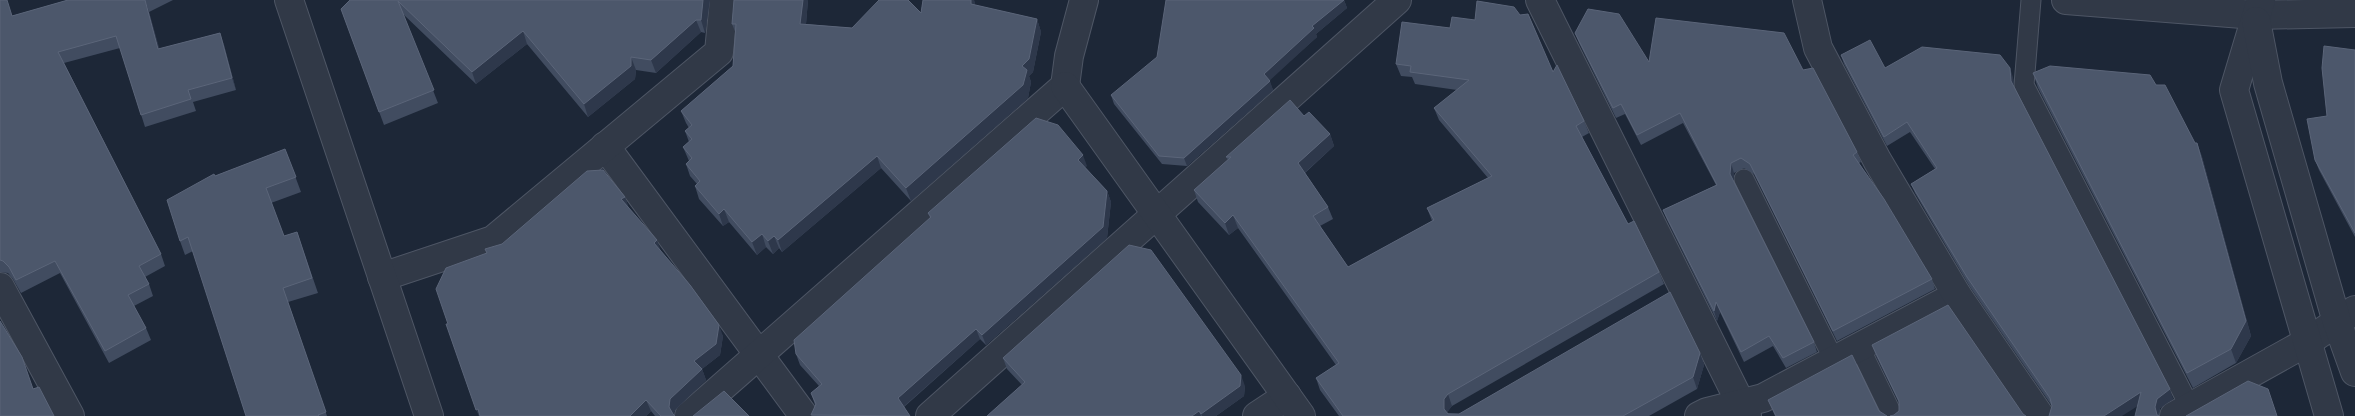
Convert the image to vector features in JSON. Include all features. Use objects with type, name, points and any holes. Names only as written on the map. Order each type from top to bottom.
[{"type":"street","points":[[289,0],[429,416]]},
{"type":"street","points":[[382,277],[493,240],[718,52],[724,0]]},
{"type":"street","points":[[688,416],[1065,86],[1069,56],[1084,0]]},
{"type":"street","points":[[930,416],[1397,0]]},
{"type":"street","points":[[1540,0],[1675,290],[1744,410]]},
{"type":"street","points":[[1807,0],[1818,48],[1876,160],[1958,295],[2040,416]]},
{"type":"street","points":[[2066,0],[2258,7],[2355,13]]},
{"type":"street","points":[[2258,7],[2268,84],[2346,316],[2355,372]]},
{"type":"street","points":[[2258,7],[2234,90],[2329,416]]},
{"type":"street","points":[[1065,86],[1294,406],[1258,416]]},
{"type":"street","points":[[605,146],[804,416]]},
{"type":"street","points":[[0,287],[70,416]]},
{"type":"street","points":[[1699,416],[1707,412],[1744,410],[1763,398],[1958,295]]},
{"type":"street","points":[[2182,412],[2307,342],[2346,316]]},
{"type":"lane","points":[[2031,0],[2024,85],[2182,412]]},
{"type":"lane","points":[[1744,179],[1834,360]]},
{"type":"lane","points":[[1860,348],[1893,416]]},
{"type":"building","points":[[0,0],[7,0],[12,16],[68,0],[145,0],[158,49],[220,33],[232,78],[188,90],[191,99],[141,115],[116,36],[58,52],[161,254],[139,266],[149,284],[128,295],[146,328],[105,351],[55,261],[16,280],[9,267],[0,260]]},
{"type":"building","points":[[350,0],[703,0],[701,20],[696,20],[651,60],[631,57],[631,66],[584,104],[523,31],[472,72],[398,1],[434,90],[379,112],[341,9]]},
{"type":"building","points":[[734,0],[803,0],[800,24],[852,28],[879,0],[908,0],[921,13],[923,0],[971,0],[971,4],[1037,19],[1029,59],[1022,66],[1027,70],[1023,85],[906,188],[877,156],[778,240],[774,236],[768,241],[762,234],[752,242],[724,209],[719,214],[695,186],[700,181],[686,164],[692,158],[683,147],[692,139],[685,131],[692,125],[681,111],[733,66],[736,24],[732,24]]},
{"type":"building","points":[[1166,0],[1344,0],[1312,26],[1314,28],[1264,74],[1270,81],[1184,158],[1159,156],[1111,95],[1157,57]]},
{"type":"building","points":[[1477,1],[1514,7],[1520,15],[1528,14],[1553,72],[1557,65],[1584,121],[1576,126],[1628,224],[1634,221],[1659,272],[1448,394],[1444,399],[1444,409],[1448,414],[1459,414],[1670,292],[1700,353],[1693,377],[1623,416],[1343,416],[1316,378],[1339,363],[1233,215],[1225,223],[1194,190],[1231,157],[1226,157],[1290,100],[1304,116],[1309,112],[1330,134],[1298,163],[1328,207],[1313,216],[1348,267],[1434,220],[1427,208],[1492,176],[1434,108],[1469,80],[1410,72],[1411,66],[1396,64],[1402,22],[1450,28],[1452,17],[1475,20]]},
{"type":"building","points":[[1588,9],[1619,14],[1649,62],[1656,18],[1784,33],[1803,70],[1813,68],[1857,152],[1853,155],[1884,199],[1932,279],[1833,331],[1750,164],[1741,158],[1731,163],[1730,174],[1814,342],[1783,358],[1769,336],[1741,352],[1716,302],[1714,311],[1663,210],[1717,185],[1680,113],[1637,135],[1621,104],[1613,108],[1575,33]]},
{"type":"building","points":[[1870,40],[1885,68],[1922,47],[2000,55],[2010,68],[2011,81],[2170,389],[2157,399],[2155,407],[2159,416],[2135,416],[2141,392],[2104,416],[2049,416],[2052,406],[2050,398],[1967,277],[1911,184],[1937,168],[1907,122],[1884,137],[1841,55]]},
{"type":"building","points":[[2324,46],[2355,50],[2355,233],[2315,160],[2307,119],[2327,116],[2322,68]]},
{"type":"building","points":[[2050,66],[2150,75],[2156,85],[2165,85],[2195,143],[2197,143],[2246,321],[2231,349],[2187,373],[2033,73]]},
{"type":"building","points":[[1036,118],[1058,125],[1083,155],[1078,160],[1107,191],[1103,227],[982,335],[976,329],[898,398],[910,416],[811,415],[816,404],[811,393],[822,384],[796,354],[794,340],[931,217],[928,213]]},
{"type":"building","points":[[285,149],[296,177],[266,188],[284,236],[297,232],[312,278],[283,288],[326,412],[319,416],[246,416],[188,237],[180,241],[167,200],[214,174],[215,176]]},
{"type":"building","points":[[603,170],[625,197],[621,199],[657,240],[654,243],[690,285],[719,325],[716,344],[694,361],[702,369],[670,399],[669,407],[675,416],[661,416],[646,400],[630,416],[480,416],[478,409],[476,410],[446,324],[448,324],[436,289],[446,268],[487,253],[485,249],[502,244],[587,171]]},
{"type":"building","points":[[1129,245],[1151,250],[1241,375],[1240,386],[1201,414],[1199,411],[1192,416],[987,416],[1025,382],[1003,358]]},
{"type":"building","points":[[1948,305],[2026,416],[1890,416],[1899,411],[1899,401],[1872,345]]},
{"type":"building","points":[[0,321],[22,357],[33,389],[39,387],[54,416],[0,416]]},
{"type":"building","points":[[1852,355],[1879,411],[1887,416],[1776,416],[1768,400]]},
{"type":"building","points":[[2248,381],[2268,389],[2277,416],[2186,416]]},
{"type":"building","points":[[724,391],[749,416],[693,416]]}]
